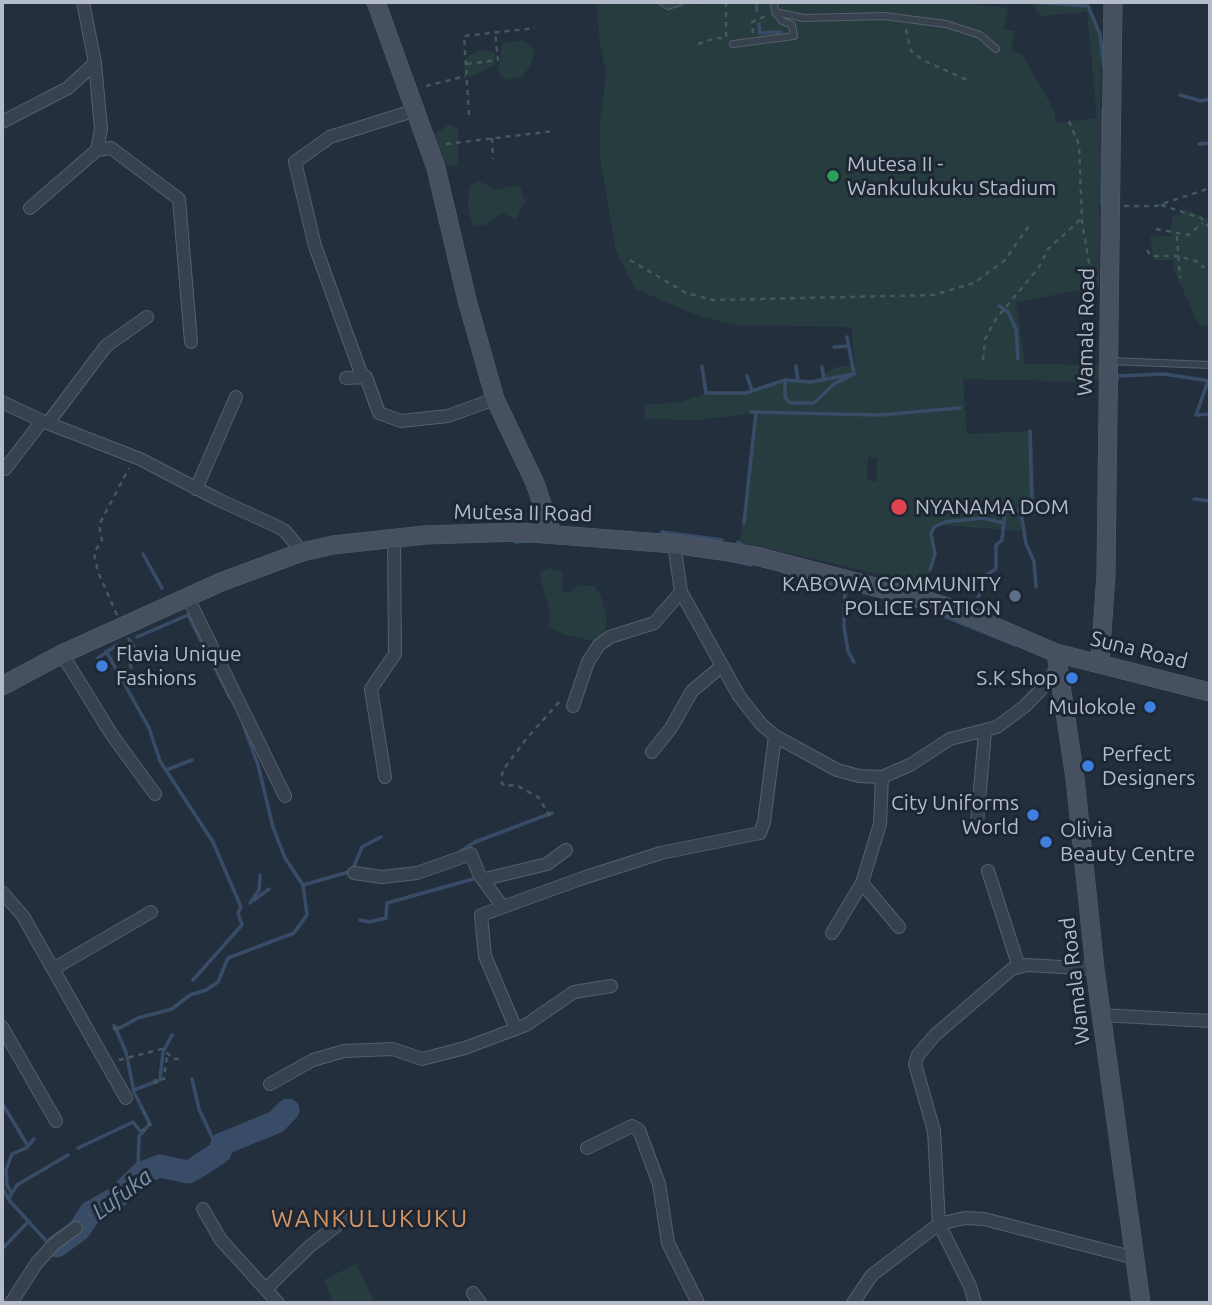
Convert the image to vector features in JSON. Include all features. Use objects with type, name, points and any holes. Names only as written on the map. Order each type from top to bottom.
[{"type":"street","points":[[83,2],[95,64],[101,129],[97,150]]},
{"type":"street","points":[[376,2],[416,110],[447,205],[467,300],[495,399],[535,483],[552,533]]},
{"type":"street","name":"Wamala Road","points":[[1100,663],[1106,574],[1113,2]]},
{"type":"street","points":[[2,122],[68,88],[95,64]]},
{"type":"street","points":[[416,110],[330,137],[295,162],[315,246],[362,376],[368,380],[379,413],[401,421],[448,416],[495,399]]},
{"type":"street","points":[[30,208],[97,150],[111,148],[179,199],[191,342]]},
{"type":"street","points":[[5,469],[106,346],[128,327],[147,317]]},
{"type":"street","points":[[346,378],[362,376]]},
{"type":"street","points":[[196,489],[236,397]]},
{"type":"street","points":[[2,402],[45,422],[137,457],[196,489],[276,526],[285,531],[302,552]]},
{"type":"street","name":"Mutesa II Road","points":[[2,686],[62,654],[188,598],[302,552],[394,538],[552,533],[674,544],[756,556],[954,609],[1058,662]]},
{"type":"street","points":[[385,777],[371,689],[395,654],[394,538]]},
{"type":"street","points":[[674,544],[681,592],[748,710],[775,736],[837,770],[859,776],[882,777],[910,765],[950,739],[997,727],[1025,706],[1058,662]]},
{"type":"street","points":[[573,706],[582,676],[598,645],[610,637],[654,622],[681,592]]},
{"type":"street","points":[[188,598],[285,796]]},
{"type":"street","points":[[62,654],[112,735],[155,794]]},
{"type":"street","name":"Wamala Road","points":[[1058,662],[1077,789],[1095,969],[1140,1303]]},
{"type":"street","name":"Suna Road","points":[[1058,662],[1100,663],[1210,692]]},
{"type":"street","points":[[652,752],[671,728],[692,691],[722,666]]},
{"type":"street","points":[[977,823],[985,732]]},
{"type":"street","points":[[516,1029],[488,966],[480,926],[483,913],[661,853],[760,833],[764,822],[775,736]]},
{"type":"street","points":[[832,933],[862,883],[880,824],[882,777]]},
{"type":"street","points":[[485,879],[547,864],[566,850]]},
{"type":"street","points":[[354,873],[382,877],[417,873],[471,854],[502,906]]},
{"type":"street","points":[[988,871],[1019,967]]},
{"type":"street","points":[[862,883],[899,927]]},
{"type":"street","points":[[2,892],[23,915],[126,1098]]},
{"type":"street","points":[[53,969],[150,912]]},
{"type":"street","points":[[975,1303],[970,1286],[939,1224],[934,1131],[917,1075],[918,1055],[935,1035],[1019,967],[1095,969]]},
{"type":"street","points":[[270,1084],[328,1054],[364,1048],[393,1049],[422,1059],[516,1029],[574,992],[611,986]]},
{"type":"street","points":[[1101,1015],[1180,1017],[1210,1021]]},
{"type":"street","points":[[2,1027],[56,1121]]},
{"type":"street","points":[[587,1148],[632,1126],[639,1130],[659,1184],[668,1243],[698,1303]]},
{"type":"street","points":[[202,1209],[221,1240],[278,1303]]},
{"type":"street","points":[[853,1303],[872,1275],[939,1224],[965,1218],[984,1219],[1135,1258]]},
{"type":"street","points":[[266,1289],[309,1247],[344,1220]]},
{"type":"street","points":[[2,1293],[11,1303],[36,1264],[76,1228]]},
{"type":"lane","points":[[662,2],[668,6],[680,2]]},
{"type":"lane","points":[[733,44],[794,36],[792,25],[782,21],[775,12],[774,2]]},
{"type":"lane","points":[[775,12],[804,18],[904,18],[968,30],[996,49]]},
{"type":"lane","points":[[1108,361],[1210,365]]},
{"type":"path","points":[[726,2],[726,39]]},
{"type":"path","points":[[753,42],[752,22],[775,12]]},
{"type":"path","points":[[904,18],[911,51],[923,60],[950,70],[971,82]]},
{"type":"path","points":[[469,115],[464,36],[535,28]]},
{"type":"path","points":[[466,64],[498,60],[495,32]]},
{"type":"path","points":[[698,44],[716,38],[726,39],[733,44]]},
{"type":"path","points":[[426,86],[466,76]]},
{"type":"path","points":[[1069,121],[1079,145],[1082,218],[1092,281],[1109,288]]},
{"type":"path","points":[[446,144],[554,131]]},
{"type":"path","points":[[492,138],[493,159]]},
{"type":"path","points":[[1111,205],[1161,205],[1210,188]]},
{"type":"path","points":[[1161,205],[1204,222],[1210,228]]},
{"type":"path","points":[[984,360],[985,339],[996,319],[1039,267],[1048,249],[1082,218]]},
{"type":"path","points":[[1156,229],[1188,235],[1204,222]]},
{"type":"path","points":[[630,260],[686,293],[714,300],[934,295],[974,283],[1004,261],[1031,223]]},
{"type":"path","points":[[1177,235],[1180,278]]},
{"type":"path","points":[[1147,250],[1151,256],[1178,256],[1198,262],[1203,268]]},
{"type":"path","points":[[119,629],[117,613],[98,572],[94,553],[102,540],[99,525],[126,472],[137,457]]},
{"type":"path","points":[[549,815],[538,797],[527,789],[504,786],[503,770],[527,737],[582,676]]},
{"type":"path","points":[[122,1059],[165,1051],[180,1059]]},
{"type":"path","points":[[155,1082],[161,1079],[165,1051]]},
{"type":"path","points":[[87,1213],[91,1216]]},
{"type":"green space","name":"Mutesa II - Wankulukuku Stadium","points":[[596,2],[695,2],[695,6],[709,2],[952,2],[1008,8],[1004,29],[1015,31],[1011,51],[1022,54],[1054,110],[1056,123],[1097,118],[1087,12],[1040,16],[1031,3],[1083,6],[1089,11],[1098,30],[1101,54],[1099,287],[1016,302],[1025,364],[1099,365],[1099,378],[1091,382],[963,379],[967,434],[1032,431],[1036,516],[1021,516],[1022,531],[941,525],[934,527],[931,534],[935,554],[926,585],[740,542],[756,413],[697,420],[645,419],[645,405],[681,402],[706,393],[746,393],[785,380],[811,382],[836,367],[855,365],[851,327],[733,325],[699,316],[635,289],[616,251],[600,157],[600,122],[606,73]],"holes":[[[868,457],[877,458],[877,482],[867,480]]]},
{"type":"green space","points":[[523,40],[535,50],[530,66],[522,77],[505,80],[498,72],[502,44]]},
{"type":"green space","points":[[485,49],[495,53],[495,65],[469,78],[463,64],[469,55]]},
{"type":"green space","points":[[1210,110],[1210,324],[1205,326],[1198,323],[1190,306],[1174,269],[1174,260],[1153,260],[1150,235],[1170,236],[1173,215],[1183,214],[1186,209],[1209,220]]},
{"type":"green space","points":[[449,124],[458,128],[458,166],[440,163],[432,143],[435,134]]},
{"type":"green space","points":[[478,181],[493,190],[520,185],[525,201],[516,220],[503,213],[485,225],[474,226],[468,211],[469,186]]},
{"type":"green space","points":[[549,568],[563,572],[562,590],[569,593],[579,585],[594,586],[601,595],[607,621],[603,639],[595,641],[565,635],[548,627],[551,617],[539,573]]},
{"type":"green space","points":[[356,1264],[375,1303],[333,1303],[324,1280]]},
{"type":"waterway","points":[[756,2],[757,11]]},
{"type":"waterway","points":[[1032,2],[1088,6],[1100,34],[1104,68]]},
{"type":"waterway","points":[[759,24],[760,33],[781,32]]},
{"type":"waterway","points":[[1180,95],[1201,101],[1210,99]]},
{"type":"waterway","points":[[1102,204],[1103,110]]},
{"type":"waterway","points":[[1199,144],[1210,143]]},
{"type":"waterway","points":[[999,306],[1008,312],[1016,329],[1018,359]]},
{"type":"waterway","points":[[785,381],[785,397],[790,403],[814,403],[834,384],[854,374],[847,337]]},
{"type":"waterway","points":[[834,347],[849,346]]},
{"type":"waterway","points":[[702,366],[706,393],[746,393],[785,380],[811,382],[854,374]]},
{"type":"waterway","points":[[796,366],[798,381]]},
{"type":"waterway","points":[[822,367],[824,379]]},
{"type":"waterway","points":[[1117,380],[1117,376],[1164,374],[1210,381]]},
{"type":"waterway","points":[[747,376],[752,390]]},
{"type":"waterway","points":[[1208,381],[1196,415],[1210,414]]},
{"type":"waterway","points":[[751,412],[880,415],[960,408]]},
{"type":"waterway","points":[[744,523],[756,412]]},
{"type":"waterway","points":[[968,607],[971,608],[979,596],[986,575],[996,569],[996,545],[1002,540],[1005,513],[1032,510],[1030,431]]},
{"type":"waterway","points":[[1194,499],[1210,501]]},
{"type":"waterway","points":[[1021,512],[1026,544],[1034,561],[1036,587]]},
{"type":"waterway","points":[[930,570],[935,554],[931,534],[934,527],[945,522],[982,518],[1004,523]]},
{"type":"waterway","points":[[662,532],[722,540]]},
{"type":"waterway","points":[[515,542],[530,541]]},
{"type":"waterway","points":[[738,542],[745,547]]},
{"type":"waterway","points":[[143,554],[162,588]]},
{"type":"waterway","points":[[730,560],[751,565]]},
{"type":"waterway","points":[[784,572],[820,582]]},
{"type":"waterway","points":[[841,587],[845,588],[844,626],[848,651],[854,662]]},
{"type":"waterway","points":[[926,609],[1015,645]]},
{"type":"waterway","points":[[137,637],[188,615],[230,698]]},
{"type":"waterway","points":[[129,639],[134,647],[127,649],[131,668]]},
{"type":"waterway","points":[[98,658],[117,645]]},
{"type":"waterway","points":[[106,651],[149,728],[160,761],[213,842],[241,907],[238,913],[242,925],[193,980]]},
{"type":"waterway","points":[[1035,685],[1045,678],[1049,669]]},
{"type":"waterway","points":[[116,1030],[138,1018],[172,1009],[190,995],[206,990],[218,982],[228,958],[294,933],[307,915],[303,885],[285,858],[273,827],[258,765],[243,724]]},
{"type":"waterway","points":[[166,770],[192,760]]},
{"type":"waterway","points":[[461,851],[475,842],[552,813]]},
{"type":"waterway","points":[[303,885],[352,871],[362,847],[381,837]]},
{"type":"waterway","points":[[250,903],[259,890],[260,875]]},
{"type":"waterway","points":[[360,920],[369,922],[386,918],[387,903],[477,878]]},
{"type":"waterway","points":[[254,900],[269,889]]},
{"type":"waterway","points":[[114,1025],[126,1052],[134,1092],[150,1124],[139,1136],[138,1166],[142,1173]]},
{"type":"waterway","points":[[134,1090],[160,1080],[163,1052],[172,1035]]},
{"type":"waterway","points":[[192,1079],[199,1109],[219,1152]]},
{"type":"waterway","points":[[2,1103],[28,1146]]},
{"type":"waterway","name":"Lufuka","points":[[57,1246],[79,1230],[91,1212],[116,1198],[142,1173],[160,1166],[188,1172],[220,1152],[222,1144],[276,1122],[288,1110]]},
{"type":"waterway","points":[[78,1148],[133,1122],[141,1132]]},
{"type":"waterway","points":[[11,1192],[7,1185],[6,1170],[12,1154],[26,1148],[34,1139]]},
{"type":"waterway","points":[[9,1198],[17,1185],[68,1155]]},
{"type":"waterway","points":[[2,1187],[9,1200],[49,1244]]},
{"type":"waterway","points":[[2,1249],[29,1221]]},
{"type":"place","name":"Mutesa II - Wankulukuku Stadium","points":[[833,176]]},
{"type":"place","name":"NYANAMA DOM","points":[[899,507]]},
{"type":"place","name":"KABOWA COMMUNITY POLICE STATION","points":[[1015,596]]},
{"type":"place","name":"Flavia Unique Fashions","points":[[102,666]]},
{"type":"place","name":"S.K Shop","points":[[1072,678]]},
{"type":"place","name":"Mulokole","points":[[1150,707]]},
{"type":"place","name":"Perfect Designers","points":[[1088,766]]},
{"type":"place","name":"City Uniforms World","points":[[1033,815]]},
{"type":"place","name":"Olivia Beauty Centre","points":[[1046,842]]},
{"type":"district","name":"WANKULUKUKU","points":[[370,1219]]}]
